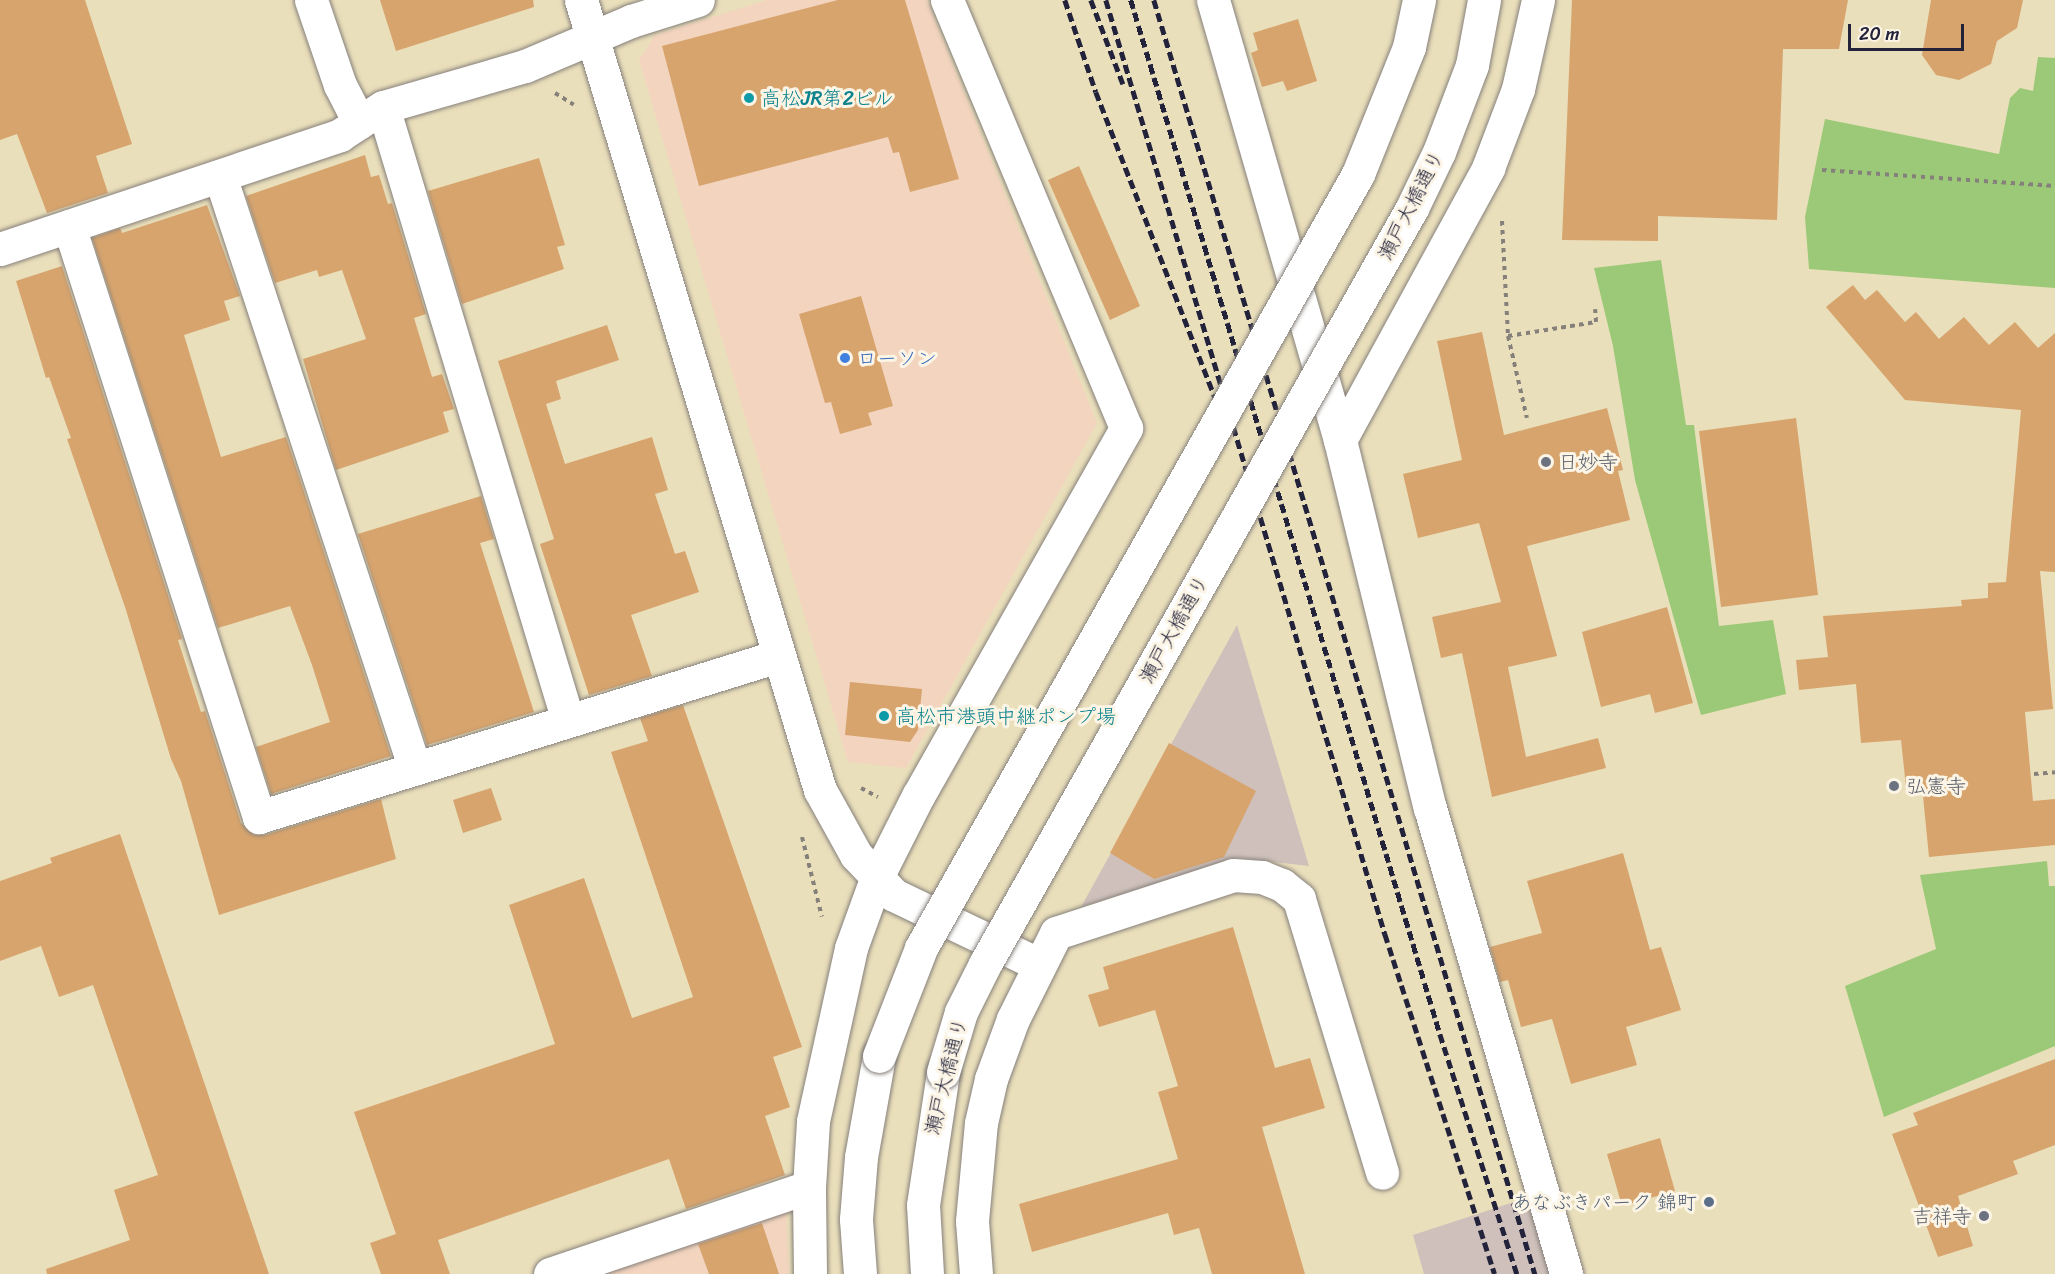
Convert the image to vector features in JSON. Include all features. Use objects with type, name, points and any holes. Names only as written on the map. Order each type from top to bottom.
[{"type":"street","points":[[311,0],[340,85],[361,121],[568,721]]},
{"type":"street","points":[[582,0],[820,790],[856,855],[876,879],[894,895],[1038,964]]},
{"type":"street","points":[[0,249],[220,176],[361,121],[525,66],[592,37],[698,0]]},
{"type":"street","points":[[810,1274],[809,1187],[813,1121],[825,1053],[850,948],[876,879],[918,796],[1126,428],[947,0]]},
{"type":"street","points":[[1213,0],[1340,440],[1430,808],[1566,1274]]},
{"type":"street","points":[[860,1274],[856,1219],[861,1157],[879,1056],[921,948],[1358,174],[1409,47],[1419,0]]},
{"type":"street","name":"瀬戸大橋通り","points":[[927,1274],[923,1205],[943,1072],[961,1012],[985,964],[1412,208],[1439,152],[1472,65],[1484,0]]},
{"type":"street","points":[[1340,440],[1488,168],[1518,89],[1538,0]]},
{"type":"street","points":[[220,176],[415,769]]},
{"type":"street","points":[[69,226],[259,817],[778,656]]},
{"type":"street","points":[[976,1274],[972,1221],[981,1123],[991,1079],[1038,964],[1056,933],[1233,875],[1262,877],[1282,885],[1299,899],[1382,1173]]},
{"type":"street","points":[[551,1274],[809,1187]]},
{"type":"path","points":[[1822,170],[2055,186]]},
{"type":"path","points":[[1501,208],[1508,336],[1527,418]]},
{"type":"path","points":[[1508,336],[1596,322],[1595,309]]},
{"type":"path","points":[[2034,774],[2055,771]]},
{"type":"shaded area","points":[[767,0],[927,0],[1097,423],[906,768],[848,762],[639,60],[655,35]]},
{"type":"shaded area","points":[[1237,625],[1309,866],[1238,858],[1081,907]]},
{"type":"shaded area","points":[[1535,1195],[1558,1274],[1424,1274],[1413,1235]]},
{"type":"shaded area","points":[[786,1209],[789,1274],[591,1274]]},
{"type":"green space","points":[[2038,57],[2055,58],[2055,288],[1809,269],[1805,217],[1825,119],[1999,154],[2010,98],[2020,88],[2033,91]]},
{"type":"green space","points":[[1661,260],[1686,425],[1694,425],[1719,626],[1773,620],[1786,694],[1701,715],[1635,480],[1613,346],[1594,268]]},
{"type":"green space","points":[[2047,861],[2049,886],[2055,886],[2055,1046],[1884,1117],[1845,986],[1936,949],[1920,875]]},
{"type":"building","points":[[0,0],[85,0],[132,144],[96,156],[108,193],[47,213],[17,134],[0,140]]},
{"type":"building","points":[[380,0],[533,0],[534,7],[396,51]]},
{"type":"building","points":[[838,0],[905,0],[959,179],[910,192],[899,152],[893,153],[888,137],[699,186],[662,46]]},
{"type":"building","points":[[1572,0],[1848,0],[1839,49],[1783,49],[1777,220],[1658,216],[1658,241],[1562,240]]},
{"type":"building","points":[[1931,0],[2023,0],[2017,28],[1997,41],[1991,64],[1959,80],[1936,75],[1922,55]]},
{"type":"building","points":[[1298,19],[1317,81],[1287,91],[1283,81],[1262,87],[1251,53],[1258,50],[1253,33]]},
{"type":"building","points":[[365,155],[371,177],[379,175],[388,204],[392,203],[426,314],[414,318],[432,377],[442,374],[454,409],[443,412],[449,432],[336,470],[303,359],[366,339],[342,270],[319,277],[317,270],[275,283],[246,196]]},
{"type":"building","points":[[539,158],[565,245],[557,247],[564,269],[462,304],[428,191]]},
{"type":"building","points":[[1079,166],[1140,306],[1110,320],[1048,180]]},
{"type":"building","points":[[207,205],[240,296],[224,301],[230,320],[184,335],[221,457],[286,437],[391,756],[271,794],[256,747],[330,722],[312,665],[290,606],[218,628],[92,238],[120,228],[122,233]]},
{"type":"building","points":[[62,266],[182,639],[178,640],[201,712],[205,711],[241,823],[254,835],[265,835],[381,799],[396,859],[219,915],[181,781],[171,759],[126,610],[67,439],[71,438],[49,377],[46,378],[16,281]]},
{"type":"building","points":[[1853,285],[1865,300],[1877,290],[1905,322],[1916,312],[1939,339],[1964,317],[1989,345],[2015,322],[2038,348],[2055,333],[2055,572],[2040,571],[2053,709],[2025,712],[2033,801],[2055,799],[2055,845],[1929,857],[1922,786],[1906,787],[1901,740],[1861,743],[1856,684],[1799,690],[1796,660],[1828,657],[1823,616],[1962,606],[1961,600],[1988,598],[1988,583],[2006,582],[2021,410],[1905,400],[1826,307]]},
{"type":"building","name":"ローソン","points":[[861,296],[893,406],[868,413],[872,425],[840,434],[831,402],[825,403],[799,314]]},
{"type":"building","points":[[607,325],[619,360],[556,381],[561,399],[546,404],[565,464],[652,437],[668,490],[655,494],[675,554],[685,551],[699,592],[631,615],[652,676],[589,695],[540,544],[554,539],[498,361]]},
{"type":"building","points":[[1482,332],[1504,435],[1607,408],[1623,470],[1618,471],[1630,520],[1527,546],[1557,656],[1508,667],[1526,757],[1598,738],[1606,768],[1492,797],[1462,653],[1441,658],[1432,617],[1501,602],[1479,523],[1418,538],[1403,474],[1462,460],[1437,341]]},
{"type":"building","points":[[1796,418],[1818,595],[1721,607],[1699,431]]},
{"type":"building","points":[[481,496],[494,539],[480,543],[534,712],[427,745],[358,534]]},
{"type":"building","points":[[1667,607],[1693,703],[1655,713],[1650,694],[1601,707],[1582,632]]},
{"type":"building","name":"高松市港頭中継ポンプ場","points":[[850,682],[922,689],[918,730],[910,742],[845,735]]},
{"type":"building","points":[[683,705],[802,1047],[773,1057],[790,1107],[765,1116],[785,1175],[686,1209],[669,1159],[438,1240],[450,1274],[381,1274],[370,1243],[396,1234],[354,1112],[555,1044],[509,905],[584,878],[632,1018],[693,997],[611,752],[648,741],[640,718]]},
{"type":"building","points":[[1169,743],[1256,791],[1224,857],[1154,879],[1110,853]]},
{"type":"building","points":[[491,788],[502,820],[463,833],[453,800]]},
{"type":"building","points":[[120,834],[269,1274],[47,1274],[46,1269],[130,1240],[114,1190],[158,1175],[93,985],[59,997],[41,946],[0,961],[0,881],[52,863],[50,858]]},
{"type":"building","points":[[1623,853],[1650,950],[1661,947],[1681,1010],[1626,1027],[1637,1065],[1571,1084],[1552,1019],[1521,1027],[1508,980],[1500,982],[1490,947],[1542,933],[1527,881]]},
{"type":"building","points":[[1233,927],[1275,1068],[1310,1058],[1325,1108],[1262,1127],[1305,1274],[1212,1274],[1199,1228],[1174,1235],[1168,1213],[1032,1252],[1019,1204],[1178,1159],[1158,1092],[1178,1086],[1155,1010],[1099,1027],[1088,995],[1109,989],[1103,967]]},
{"type":"building","points":[[2055,1059],[2055,1145],[2013,1161],[2018,1174],[1958,1196],[1973,1246],[1938,1257],[1892,1134],[1918,1125],[1913,1113]]},
{"type":"building","points":[[1660,1138],[1675,1191],[1622,1206],[1607,1154]]},
{"type":"building","points":[[762,1223],[779,1274],[709,1274],[698,1244]]},
{"type":"railway","points":[[1065,0],[1096,92],[1223,418]]},
{"type":"railway","points":[[1091,0],[1123,84]]},
{"type":"railway","points":[[1106,0],[1385,934],[1495,1274]]},
{"type":"railway","points":[[1131,0],[1440,1034],[1517,1274]]},
{"type":"railway","points":[[1154,0],[1535,1274]]},
{"type":"place","name":"高松JR第2ビル","points":[[749,98]]},
{"type":"place","name":"ローソン","points":[[845,358]]},
{"type":"place","name":"日妙寺","points":[[1546,462]]},
{"type":"place","name":"高松市港頭中継ポンプ場","points":[[884,716]]},
{"type":"place","name":"弘憲寺","points":[[1894,786]]},
{"type":"place","name":"あなぶきパーク 錦町","points":[[1709,1202]]},
{"type":"place","name":"吉祥寺","points":[[1984,1216]]}]
